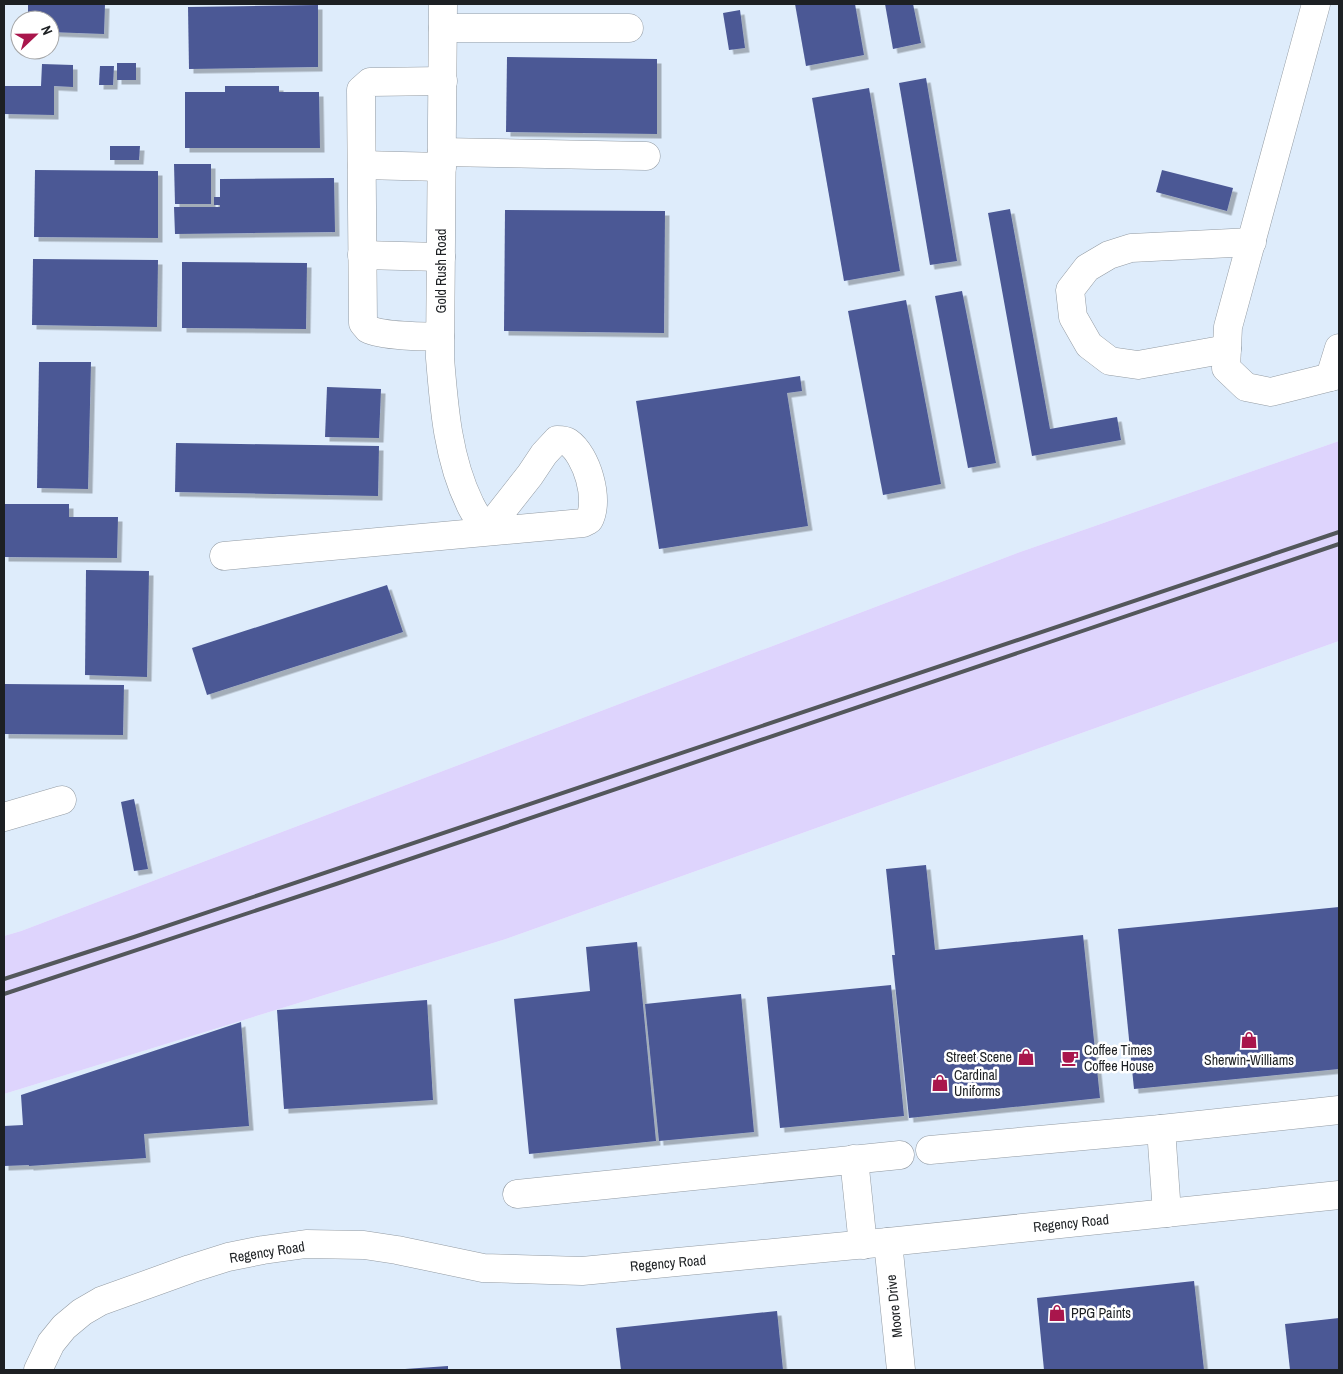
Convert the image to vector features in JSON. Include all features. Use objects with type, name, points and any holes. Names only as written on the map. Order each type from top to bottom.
[{"type":"street","points":[[1316,4],[1228,327],[1226,368],[1246,388],[1271,392],[1335,376],[1339,348]]},
{"type":"street","points":[[443,16],[629,28]]},
{"type":"street","name":"Gold Rush Road","points":[[224,556],[486,531],[470,505],[448,438],[441,368],[443,16]]},
{"type":"street","points":[[440,336],[416,337],[368,329],[363,323],[361,90],[370,82],[442,81]]},
{"type":"street","points":[[362,165],[442,159],[646,156]]},
{"type":"street","points":[[1227,349],[1138,364],[1110,361],[1089,345],[1073,317],[1070,290],[1087,268],[1109,255],[1131,248],[1252,242]]},
{"type":"street","points":[[362,255],[441,257]]},
{"type":"street","points":[[4,817],[62,800]]},
{"type":"street","points":[[930,1150],[1161,1129],[1339,1110]]},
{"type":"street","points":[[1161,1129],[1167,1213]]},
{"type":"street","points":[[517,1194],[900,1155]]},
{"type":"street","name":"Moore Drive","points":[[854,1159],[875,1244],[901,1370]]},
{"type":"street","name":"Regency Road","points":[[38,1370],[51,1343],[64,1327],[82,1312],[101,1301],[228,1257],[306,1244],[364,1245],[483,1268],[582,1271],[875,1244],[1339,1195]]},
{"type":"shaded area","points":[[4,4],[1339,4],[1339,441],[1020,552],[4,936]]},
{"type":"shaded area","points":[[1339,441],[1339,641],[506,939],[4,1094],[4,936],[1020,552]]},
{"type":"shaded area","points":[[1339,641],[1339,1370],[4,1370],[4,1094],[506,939]]},
{"type":"building","points":[[28,4],[105,4],[104,34],[60,32],[60,10],[28,10]]},
{"type":"building","points":[[795,4],[855,4],[864,55],[806,66]]},
{"type":"building","points":[[885,4],[913,4],[921,43],[893,49]]},
{"type":"building","points":[[318,5],[318,67],[189,69],[188,7]]},
{"type":"building","points":[[740,10],[745,48],[729,50],[723,13]]},
{"type":"building","points":[[507,57],[657,59],[657,134],[506,132]]},
{"type":"building","points":[[117,63],[136,63],[136,80],[117,80]]},
{"type":"building","points":[[42,64],[73,65],[73,87],[54,86],[54,115],[4,114],[4,86],[41,86]]},
{"type":"building","points":[[100,66],[114,66],[113,85],[99,85]]},
{"type":"building","points":[[926,78],[957,261],[930,265],[899,83]]},
{"type":"building","points":[[225,86],[279,86],[279,92],[319,92],[320,148],[185,148],[185,92],[225,92]]},
{"type":"building","points":[[869,88],[900,271],[844,281],[812,98]]},
{"type":"building","points":[[110,146],[140,146],[139,160],[110,160]]},
{"type":"building","points":[[174,164],[211,164],[211,204],[175,204]]},
{"type":"building","points":[[35,170],[158,171],[158,238],[34,237]]},
{"type":"building","points":[[1162,170],[1233,188],[1227,211],[1156,192]]},
{"type":"building","points":[[334,178],[335,232],[175,234],[174,207],[220,207],[220,205],[214,205],[214,197],[220,197],[220,179]]},
{"type":"building","points":[[1010,209],[1050,429],[1117,417],[1121,440],[1032,456],[988,213]]},
{"type":"building","points":[[505,210],[665,211],[664,333],[504,331]]},
{"type":"building","points":[[33,259],[158,260],[157,327],[32,325]]},
{"type":"building","points":[[182,262],[307,263],[306,329],[182,328]]},
{"type":"building","points":[[962,291],[996,463],[968,468],[935,296]]},
{"type":"building","points":[[906,300],[941,484],[883,495],[848,311]]},
{"type":"building","points":[[39,362],[91,362],[88,489],[37,488]]},
{"type":"building","points":[[800,376],[802,391],[787,393],[808,526],[659,549],[636,401]]},
{"type":"building","points":[[327,387],[381,389],[379,438],[325,437]]},
{"type":"building","points":[[176,443],[379,446],[378,496],[175,492]]},
{"type":"building","points":[[4,504],[69,504],[69,517],[118,517],[117,558],[4,557]]},
{"type":"building","points":[[86,570],[149,571],[147,677],[85,675]]},
{"type":"building","points":[[387,585],[403,632],[207,695],[192,648]]},
{"type":"building","points":[[4,684],[124,685],[123,735],[4,734]]},
{"type":"building","points":[[134,799],[148,869],[134,871],[121,802]]},
{"type":"building","points":[[926,865],[935,950],[1083,935],[1100,1098],[909,1118],[892,955],[895,955],[886,869]]},
{"type":"building","points":[[1339,907],[1339,1069],[1134,1089],[1118,929]]},
{"type":"building","points":[[637,942],[656,1141],[529,1154],[514,999],[590,991],[586,947]]},
{"type":"building","points":[[891,985],[904,1116],[780,1128],[767,997]]},
{"type":"building","points":[[741,994],[754,1132],[659,1141],[645,1004]]},
{"type":"building","points":[[427,1000],[433,1100],[284,1109],[277,1010]]},
{"type":"building","points":[[241,1022],[249,1126],[144,1134],[146,1158],[4,1166],[4,1126],[23,1125],[21,1095]]},
{"type":"building","points":[[1194,1281],[1204,1370],[1044,1370],[1037,1298]]},
{"type":"building","points":[[777,1311],[783,1370],[621,1370],[616,1328]]},
{"type":"building","points":[[1339,1318],[1339,1370],[1290,1370],[1285,1324]]},
{"type":"building","points":[[448,1366],[448,1370],[405,1370],[405,1369]]},
{"type":"railway","points":[[4,979],[1339,532]]},
{"type":"railway","points":[[4,994],[336,884],[1339,544]]},
{"type":"place","name":"Sherwin-Williams","points":[[1249,1040]]},
{"type":"place","name":"Street Scene","points":[[1026,1057]]},
{"type":"place","name":"Coffee Times Coffee House","points":[[1070,1058]]},
{"type":"place","name":"Cardinal Uniforms","points":[[940,1083]]},
{"type":"place","name":"PPG Paints","points":[[1057,1313]]}]
